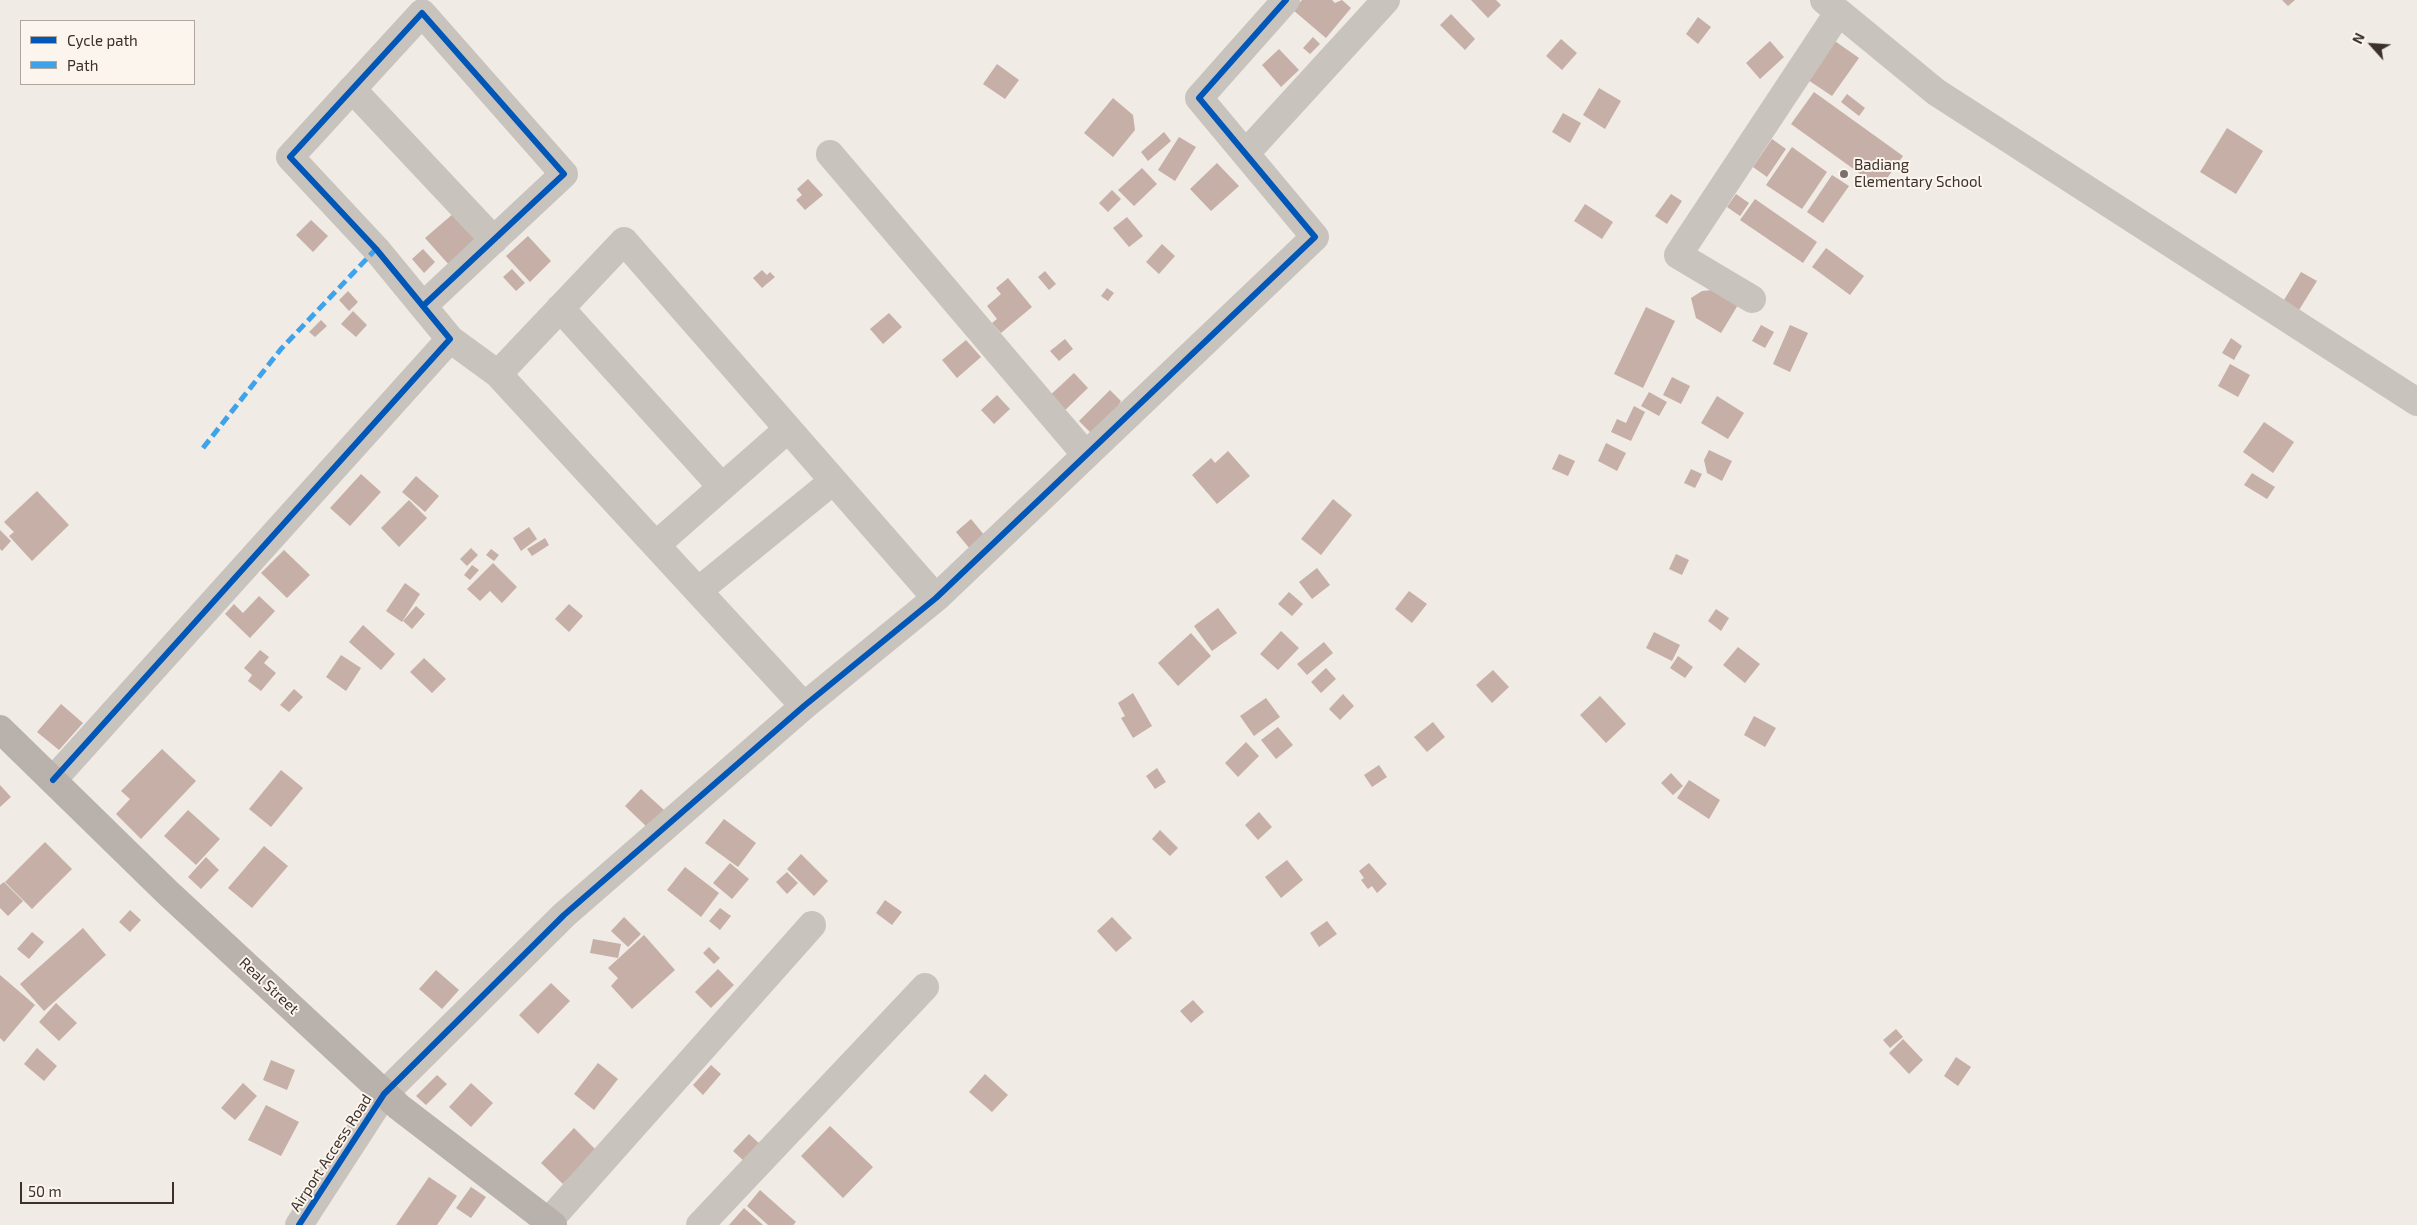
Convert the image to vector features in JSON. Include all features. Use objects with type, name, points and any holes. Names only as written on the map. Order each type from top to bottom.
[{"type":"main road","name":"Real Street","points":[[0,729],[168,892],[384,1094],[550,1223]]},
{"type":"street","points":[[1286,0],[1199,98],[1246,153],[1386,0]]},
{"type":"street","points":[[1752,300],[1678,254],[1831,7],[1936,92],[2417,402]]},
{"type":"street","points":[[424,305],[564,174],[422,13],[290,157],[424,305],[450,339],[498,374],[804,706]]},
{"type":"street","points":[[352,89],[494,240]]},
{"type":"street","name":"Airport Access Road","points":[[299,1225],[384,1094],[564,915],[804,706],[936,598],[1315,237],[1246,153]]},
{"type":"street","points":[[830,154],[1086,454]]},
{"type":"street","points":[[498,374],[624,242],[936,598]]},
{"type":"street","points":[[560,308],[722,487]]},
{"type":"street","points":[[53,780],[450,339]]},
{"type":"street","points":[[656,545],[788,429]]},
{"type":"street","points":[[698,591],[834,481]]},
{"type":"street","points":[[550,1223],[812,925]]},
{"type":"street","points":[[700,1225],[925,987]]},
{"type":"building","points":[[1302,0],[1332,0],[1335,3],[1342,0],[1351,8],[1326,38],[1293,10]]},
{"type":"building","points":[[1471,0],[1496,0],[1501,5],[1488,18]]},
{"type":"building","points":[[2282,0],[2295,0],[2288,6]]},
{"type":"building","points":[[1451,14],[1475,39],[1465,50],[1440,25]]},
{"type":"building","points":[[1698,17],[1711,27],[1698,44],[1686,34]]},
{"type":"building","points":[[1313,37],[1320,44],[1310,54],[1303,48]]},
{"type":"building","points":[[1561,39],[1577,53],[1562,70],[1546,56]]},
{"type":"building","points":[[1832,39],[1859,58],[1832,96],[1805,78]]},
{"type":"building","points":[[1770,41],[1784,57],[1760,79],[1746,63]]},
{"type":"building","points":[[1279,49],[1299,70],[1281,87],[1262,65]]},
{"type":"building","points":[[997,64],[1019,80],[1005,99],[983,84]]},
{"type":"building","points":[[1599,88],[1621,101],[1605,129],[1583,115]]},
{"type":"building","points":[[1814,92],[1903,156],[1880,188],[1791,124]]},
{"type":"building","points":[[1847,94],[1865,108],[1859,116],[1841,102]]},
{"type":"building","points":[[1113,98],[1133,115],[1135,130],[1113,157],[1084,133]]},
{"type":"building","points":[[1563,113],[1581,123],[1570,143],[1552,132]]},
{"type":"building","points":[[2227,128],[2263,151],[2236,194],[2200,172]]},
{"type":"building","points":[[1164,132],[1171,141],[1148,161],[1141,152]]},
{"type":"building","points":[[1179,137],[1196,147],[1175,181],[1158,170]]},
{"type":"building","points":[[1772,139],[1786,149],[1767,177],[1753,167]]},
{"type":"building","points":[[1792,147],[1827,172],[1802,209],[1766,185]]},
{"type":"building","points":[[1217,163],[1239,186],[1211,211],[1190,189]]},
{"type":"building","points":[[1142,168],[1157,184],[1134,206],[1118,190]]},
{"type":"building","points":[[1832,175],[1849,186],[1823,223],[1807,212]]},
{"type":"building","points":[[808,179],[823,195],[805,210],[796,200],[802,195],[797,189]]},
{"type":"building","points":[[1112,190],[1121,199],[1108,212],[1099,203]]},
{"type":"building","points":[[1671,194],[1682,201],[1667,224],[1655,216]]},
{"type":"building","points":[[1736,194],[1749,203],[1740,216],[1727,207]]},
{"type":"building","points":[[1755,199],[1817,242],[1803,263],[1740,220]]},
{"type":"building","points":[[1585,204],[1613,222],[1602,239],[1574,221]]},
{"type":"building","points":[[454,213],[479,241],[450,266],[425,238]]},
{"type":"building","points":[[1127,217],[1143,236],[1129,247],[1113,228]]},
{"type":"building","points":[[311,220],[328,236],[313,252],[296,235]]},
{"type":"building","points":[[528,236],[551,261],[530,282],[506,256]]},
{"type":"building","points":[[1162,244],[1175,256],[1159,274],[1146,262]]},
{"type":"building","points":[[1826,248],[1864,276],[1850,295],[1812,267]]},
{"type":"building","points":[[423,249],[435,262],[424,273],[412,259]]},
{"type":"building","points":[[512,269],[525,283],[516,291],[503,277]]},
{"type":"building","points":[[762,270],[767,275],[770,272],[775,277],[762,288],[753,278]]},
{"type":"building","points":[[1045,271],[1056,284],[1049,290],[1038,277]]},
{"type":"building","points":[[2301,272],[2317,281],[2299,310],[2284,300]]},
{"type":"building","points":[[1008,278],[1032,307],[1001,333],[992,323],[997,319],[987,306],[1001,294],[996,288]]},
{"type":"building","points":[[1107,288],[1114,293],[1108,301],[1101,296]]},
{"type":"building","points":[[1712,290],[1738,305],[1721,333],[1696,318],[1691,298],[1702,291]]},
{"type":"building","points":[[348,291],[358,302],[349,311],[339,300]]},
{"type":"building","points":[[1646,307],[1675,321],[1643,388],[1614,374]]},
{"type":"building","points":[[353,311],[367,325],[356,337],[341,324]]},
{"type":"building","points":[[889,313],[902,327],[883,344],[870,329]]},
{"type":"building","points":[[321,320],[327,326],[315,337],[309,332]]},
{"type":"building","points":[[1761,325],[1774,332],[1765,348],[1752,341]]},
{"type":"building","points":[[1790,325],[1808,333],[1790,372],[1773,364]]},
{"type":"building","points":[[2231,338],[2242,346],[2234,360],[2222,353]]},
{"type":"building","points":[[1065,339],[1073,349],[1059,361],[1050,351]]},
{"type":"building","points":[[966,340],[981,357],[957,378],[942,360]]},
{"type":"building","points":[[2230,364],[2250,375],[2238,397],[2218,386]]},
{"type":"building","points":[[1074,373],[1088,388],[1060,415],[1045,400]]},
{"type":"building","points":[[1672,377],[1690,386],[1681,404],[1663,395]]},
{"type":"building","points":[[1110,390],[1121,401],[1116,410],[1092,434],[1079,421]]},
{"type":"building","points":[[1649,392],[1667,402],[1659,416],[1641,406]]},
{"type":"building","points":[[997,395],[1010,409],[994,424],[981,410]]},
{"type":"building","points":[[1717,396],[1744,413],[1728,439],[1701,423]]},
{"type":"building","points":[[1634,406],[1645,412],[1631,441],[1611,432],[1617,419],[1626,423]]},
{"type":"building","points":[[2264,422],[2294,442],[2273,473],[2243,452]]},
{"type":"building","points":[[1606,443],[1626,453],[1617,471],[1598,461]]},
{"type":"building","points":[[1709,450],[1732,461],[1722,481],[1707,473],[1704,460]]},
{"type":"building","points":[[1228,451],[1250,476],[1217,504],[1192,475],[1211,458],[1215,463]]},
{"type":"building","points":[[1559,454],[1575,461],[1568,476],[1552,469]]},
{"type":"building","points":[[1691,469],[1702,474],[1695,488],[1684,483]]},
{"type":"building","points":[[2252,473],[2275,487],[2267,499],[2244,485]]},
{"type":"building","points":[[361,474],[381,492],[350,526],[330,508]]},
{"type":"building","points":[[416,476],[439,496],[425,512],[402,492]]},
{"type":"building","points":[[37,491],[69,525],[32,561],[9,536],[14,532],[4,522]]},
{"type":"building","points":[[1333,499],[1352,515],[1321,555],[1301,539]]},
{"type":"building","points":[[409,500],[427,518],[399,547],[381,528]]},
{"type":"building","points":[[971,519],[985,536],[970,549],[956,532]]},
{"type":"building","points":[[529,527],[537,539],[521,551],[513,538]]},
{"type":"building","points":[[0,530],[11,541],[2,551],[0,549]]},
{"type":"building","points":[[545,538],[549,545],[532,556],[527,549]]},
{"type":"building","points":[[471,548],[478,555],[467,566],[460,559]]},
{"type":"building","points":[[491,549],[499,555],[494,561],[486,555]]},
{"type":"building","points":[[284,550],[310,575],[287,598],[261,573]]},
{"type":"building","points":[[1676,554],[1689,560],[1682,575],[1669,569]]},
{"type":"building","points":[[493,563],[517,587],[502,603],[490,591],[480,601],[467,589]]},
{"type":"building","points":[[472,565],[479,570],[470,580],[464,575]]},
{"type":"building","points":[[1317,568],[1330,585],[1312,599],[1299,582]]},
{"type":"building","points":[[405,583],[420,594],[402,622],[386,611]]},
{"type":"building","points":[[1409,591],[1427,604],[1412,623],[1395,609]]},
{"type":"building","points":[[1289,592],[1303,604],[1292,616],[1278,604]]},
{"type":"building","points":[[259,596],[275,611],[250,638],[225,614],[234,604],[243,613]]},
{"type":"building","points":[[569,604],[583,616],[569,632],[555,619]]},
{"type":"building","points":[[416,606],[425,614],[412,629],[403,621]]},
{"type":"building","points":[[1218,608],[1237,633],[1212,651],[1194,626]]},
{"type":"building","points":[[1716,609],[1729,618],[1721,631],[1708,621]]},
{"type":"building","points":[[363,625],[395,654],[381,670],[349,642]]},
{"type":"building","points":[[1281,631],[1299,648],[1278,670],[1260,654]]},
{"type":"building","points":[[1654,632],[1680,645],[1672,661],[1646,648]]},
{"type":"building","points":[[1191,633],[1211,656],[1178,686],[1158,663]]},
{"type":"building","points":[[1324,642],[1333,653],[1307,675],[1297,664]]},
{"type":"building","points":[[1738,647],[1760,664],[1745,683],[1723,665]]},
{"type":"building","points":[[260,650],[269,657],[264,663],[276,673],[261,691],[248,681],[252,675],[244,668]]},
{"type":"building","points":[[341,655],[361,668],[346,691],[326,677]]},
{"type":"building","points":[[1678,656],[1693,667],[1685,678],[1670,668]]},
{"type":"building","points":[[424,658],[446,679],[432,693],[410,672]]},
{"type":"building","points":[[1326,668],[1336,679],[1321,693],[1311,682]]},
{"type":"building","points":[[1493,670],[1509,687],[1492,703],[1476,685]]},
{"type":"building","points":[[294,689],[303,697],[289,712],[280,705]]},
{"type":"building","points":[[1133,693],[1152,726],[1133,738],[1121,718],[1125,716],[1118,703]]},
{"type":"building","points":[[1343,694],[1354,706],[1340,720],[1329,709]]},
{"type":"building","points":[[1600,696],[1626,724],[1606,743],[1580,715]]},
{"type":"building","points":[[1266,698],[1280,717],[1254,736],[1240,716]]},
{"type":"building","points":[[61,704],[83,723],[59,750],[37,732]]},
{"type":"building","points":[[1754,716],[1776,728],[1765,747],[1744,735]]},
{"type":"building","points":[[1433,722],[1445,737],[1427,752],[1414,737]]},
{"type":"building","points":[[1278,727],[1293,745],[1276,759],[1261,740]]},
{"type":"building","points":[[1246,742],[1259,756],[1238,777],[1225,763]]},
{"type":"building","points":[[162,749],[196,781],[141,839],[116,814],[130,799],[121,791]]},
{"type":"building","points":[[1379,765],[1387,777],[1372,787],[1364,775]]},
{"type":"building","points":[[1157,768],[1166,782],[1155,789],[1146,776]]},
{"type":"building","points":[[281,770],[303,788],[271,827],[249,809]]},
{"type":"building","points":[[1671,773],[1683,786],[1673,795],[1661,783]]},
{"type":"building","points":[[1689,780],[1720,800],[1709,819],[1677,798]]},
{"type":"building","points":[[0,785],[11,797],[0,807]]},
{"type":"building","points":[[641,789],[664,810],[648,828],[625,806]]},
{"type":"building","points":[[188,810],[220,839],[196,865],[164,836]]},
{"type":"building","points":[[1259,812],[1272,827],[1258,840],[1245,825]]},
{"type":"building","points":[[724,819],[756,843],[738,867],[705,843]]},
{"type":"building","points":[[1160,830],[1178,848],[1170,856],[1152,839]]},
{"type":"building","points":[[45,842],[72,869],[32,909],[5,882]]},
{"type":"building","points":[[264,846],[288,866],[252,908],[228,888]]},
{"type":"building","points":[[801,854],[828,881],[814,896],[787,869]]},
{"type":"building","points":[[206,857],[219,870],[201,889],[188,877]]},
{"type":"building","points":[[1287,860],[1303,880],[1281,898],[1265,877]]},
{"type":"building","points":[[730,863],[749,879],[732,899],[713,883]]},
{"type":"building","points":[[1369,863],[1387,884],[1377,893],[1372,886],[1368,889],[1361,880],[1364,878],[1359,871]]},
{"type":"building","points":[[685,867],[719,893],[701,917],[667,890]]},
{"type":"building","points":[[787,872],[798,883],[787,894],[776,882]]},
{"type":"building","points":[[4,882],[23,901],[8,916],[0,908],[0,885]]},
{"type":"building","points":[[885,900],[902,912],[892,925],[876,913]]},
{"type":"building","points":[[720,908],[731,916],[720,930],[709,921]]},
{"type":"building","points":[[130,910],[141,920],[130,932],[119,922]]},
{"type":"building","points":[[624,917],[641,934],[628,947],[611,931]]},
{"type":"building","points":[[1112,917],[1132,938],[1116,952],[1097,931]]},
{"type":"building","points":[[1327,921],[1337,934],[1319,947],[1310,933]]},
{"type":"building","points":[[83,928],[106,955],[44,1011],[20,984]]},
{"type":"building","points":[[32,932],[44,942],[29,959],[17,949]]},
{"type":"building","points":[[644,935],[675,970],[632,1009],[611,986],[618,978],[608,968]]},
{"type":"building","points":[[593,939],[621,944],[618,958],[590,953]]},
{"type":"building","points":[[709,947],[720,958],[714,964],[703,953]]},
{"type":"building","points":[[718,969],[734,985],[711,1008],[695,992]]},
{"type":"building","points":[[436,970],[459,990],[442,1009],[419,989]]},
{"type":"building","points":[[0,975],[35,1005],[4,1042],[0,1038]]},
{"type":"building","points":[[551,983],[570,1001],[538,1034],[519,1015]]},
{"type":"building","points":[[1193,1000],[1204,1012],[1191,1023],[1180,1011]]},
{"type":"building","points":[[56,1003],[77,1023],[59,1041],[39,1022]]},
{"type":"building","points":[[1896,1029],[1903,1037],[1890,1048],[1883,1040]]},
{"type":"building","points":[[1903,1039],[1923,1060],[1909,1074],[1889,1053]]},
{"type":"building","points":[[37,1048],[57,1066],[44,1081],[24,1064]]},
{"type":"building","points":[[1956,1057],[1971,1067],[1958,1086],[1944,1076]]},
{"type":"building","points":[[271,1060],[295,1070],[287,1090],[263,1080]]},
{"type":"building","points":[[598,1063],[618,1079],[594,1110],[574,1094]]},
{"type":"building","points":[[711,1065],[721,1074],[703,1095],[693,1085]]},
{"type":"building","points":[[985,1074],[1008,1095],[992,1112],[969,1092]]},
{"type":"building","points":[[437,1075],[447,1084],[426,1105],[416,1096]]},
{"type":"building","points":[[243,1083],[257,1096],[235,1120],[221,1108]]},
{"type":"building","points":[[471,1083],[493,1103],[471,1127],[449,1107]]},
{"type":"building","points":[[266,1105],[299,1122],[281,1156],[248,1140]]},
{"type":"building","points":[[830,1126],[873,1167],[843,1198],[801,1156]]},
{"type":"building","points":[[574,1128],[596,1150],[563,1184],[541,1163]]},
{"type":"building","points":[[749,1134],[761,1145],[745,1162],[733,1151]]},
{"type":"building","points":[[429,1177],[457,1196],[437,1225],[396,1225]]},
{"type":"building","points":[[471,1187],[486,1197],[471,1218],[456,1208]]},
{"type":"building","points":[[760,1190],[796,1222],[793,1225],[768,1225],[747,1206]]},
{"type":"building","points":[[744,1208],[763,1225],[729,1225]]},
{"type":"marked path","points":[[203,448],[281,349],[376,249]]},
{"type":"cycle path","points":[[299,1225],[384,1094],[564,915],[804,706],[936,598],[1315,237],[1199,98],[1286,0]]},
{"type":"cycle path","points":[[53,780],[450,339],[376,249],[290,157],[422,13],[564,174],[424,305]]},
{"type":"place","name":"Badiang Elementary School","points":[[1844,174]]}]
